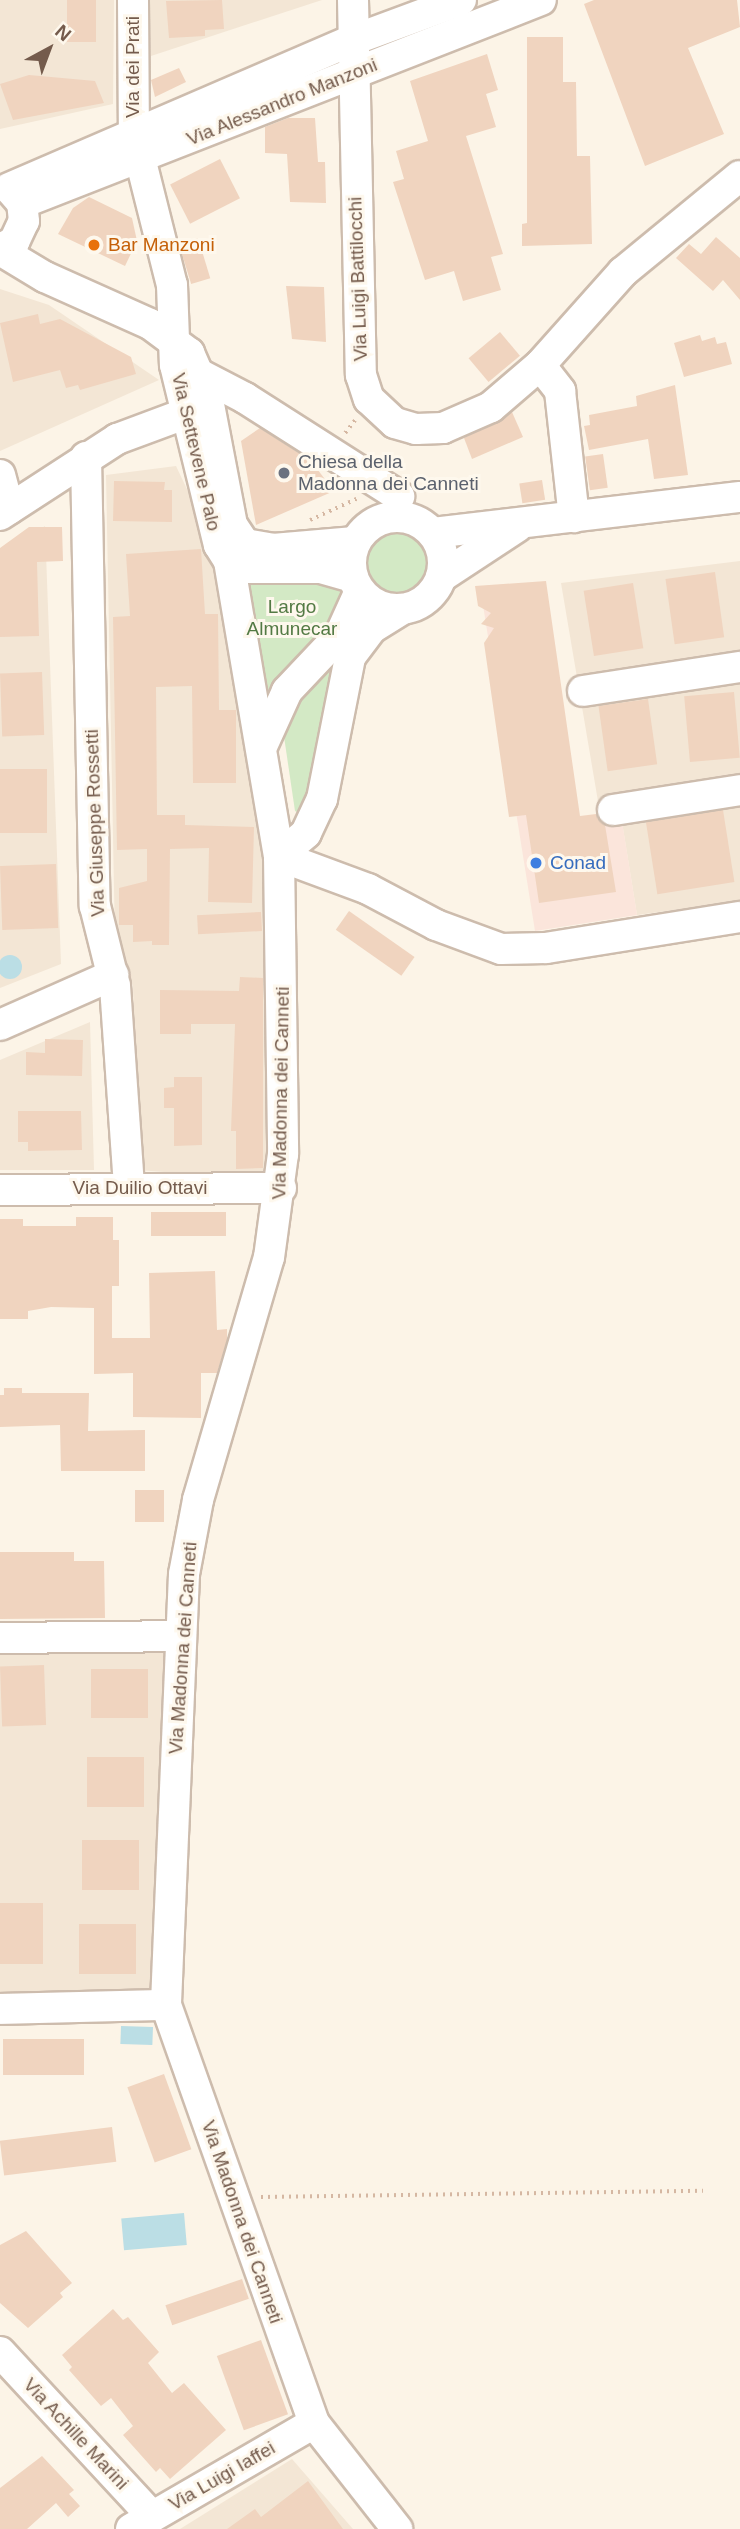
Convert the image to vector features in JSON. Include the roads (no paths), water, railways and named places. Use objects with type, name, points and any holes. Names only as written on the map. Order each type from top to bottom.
[{"type":"street","name":"Via dei Prati","points":[[133,0],[138,147],[174,295],[175,340]]},
{"type":"street","name":"Via Luigi Battilocchi","points":[[353,0],[352,72],[360,357],[369,399],[401,425],[443,428],[491,407],[540,365]]},
{"type":"street","name":"Via Alessandro Manzoni","points":[[138,147],[353,40],[461,0]]},
{"type":"street","name":"Via Alessandro Manzoni","points":[[10,192],[352,72],[541,0]]},
{"type":"street","points":[[574,517],[560,391],[540,365],[624,272],[740,176]]},
{"type":"street","points":[[5,247],[24,221],[10,192]]},
{"type":"street","name":"Via Settevene Palo","points":[[5,247],[37,274],[133,314],[175,340],[201,375],[235,533],[252,548],[355,542]]},
{"type":"street","name":"Via Settevene Palo","points":[[175,340],[175,365],[219,545],[229,561]]},
{"type":"street","points":[[201,375],[245,398],[330,455],[392,492]]},
{"type":"street","points":[[0,475],[5,512],[86,457],[134,431],[187,413]]},
{"type":"street","name":"Via Giuseppe Rossetti","points":[[86,457],[95,906],[113,975],[129,1187]]},
{"type":"street","points":[[433,533],[740,497]]},
{"type":"street","points":[[263,744],[287,691],[340,635],[356,584],[351,557],[355,542],[374,522],[395,516],[413,519],[433,533],[442,552],[441,577]]},
{"type":"street","points":[[524,523],[441,577],[428,597],[372,628],[351,657],[322,799],[306,833],[279,856],[359,885],[460,936],[501,949],[537,949],[740,917]]},
{"type":"street","points":[[229,561],[252,569],[321,568],[356,584],[383,607],[402,609]]},
{"type":"street","name":"Via Madonna dei Canneti","points":[[229,561],[263,744],[279,856],[284,1016],[281,1188],[269,1257],[194,1520],[181,1636],[166,2005],[314,2423],[397,2529]]},
{"type":"street","points":[[583,691],[740,667]]},
{"type":"street","points":[[613,810],[740,790]]},
{"type":"street","points":[[0,1025],[113,975]]},
{"type":"street","name":"Via Duilio Ottavi","points":[[0,1191],[129,1187],[281,1188]]},
{"type":"street","points":[[0,1638],[181,1636]]},
{"type":"street","points":[[0,2009],[166,2005]]},
{"type":"street","name":"Via Achille Marini","points":[[0,2352],[141,2522]]},
{"type":"street","name":"Via Luigi Iaffei","points":[[141,2522],[314,2423]]},
{"type":"water","points":[[10,955],[19,958],[22,967],[19,976],[10,979],[1,976],[-2,967],[1,958]]},
{"type":"water","points":[[121,2026],[153,2027],[152,2045],[120,2044]]},
{"type":"water","points":[[184,2213],[187,2245],[124,2250],[121,2218]]},
{"type":"place","name":"Bar Manzoni","points":[[94,245]]},
{"type":"place","name":"Chiesa della Madonna dei Canneti","points":[[284,473]]},
{"type":"place","name":"Conad","points":[[536,863]]},
{"type":"park label","name":"Largo Almunecar","points":[[292,618]]}]
